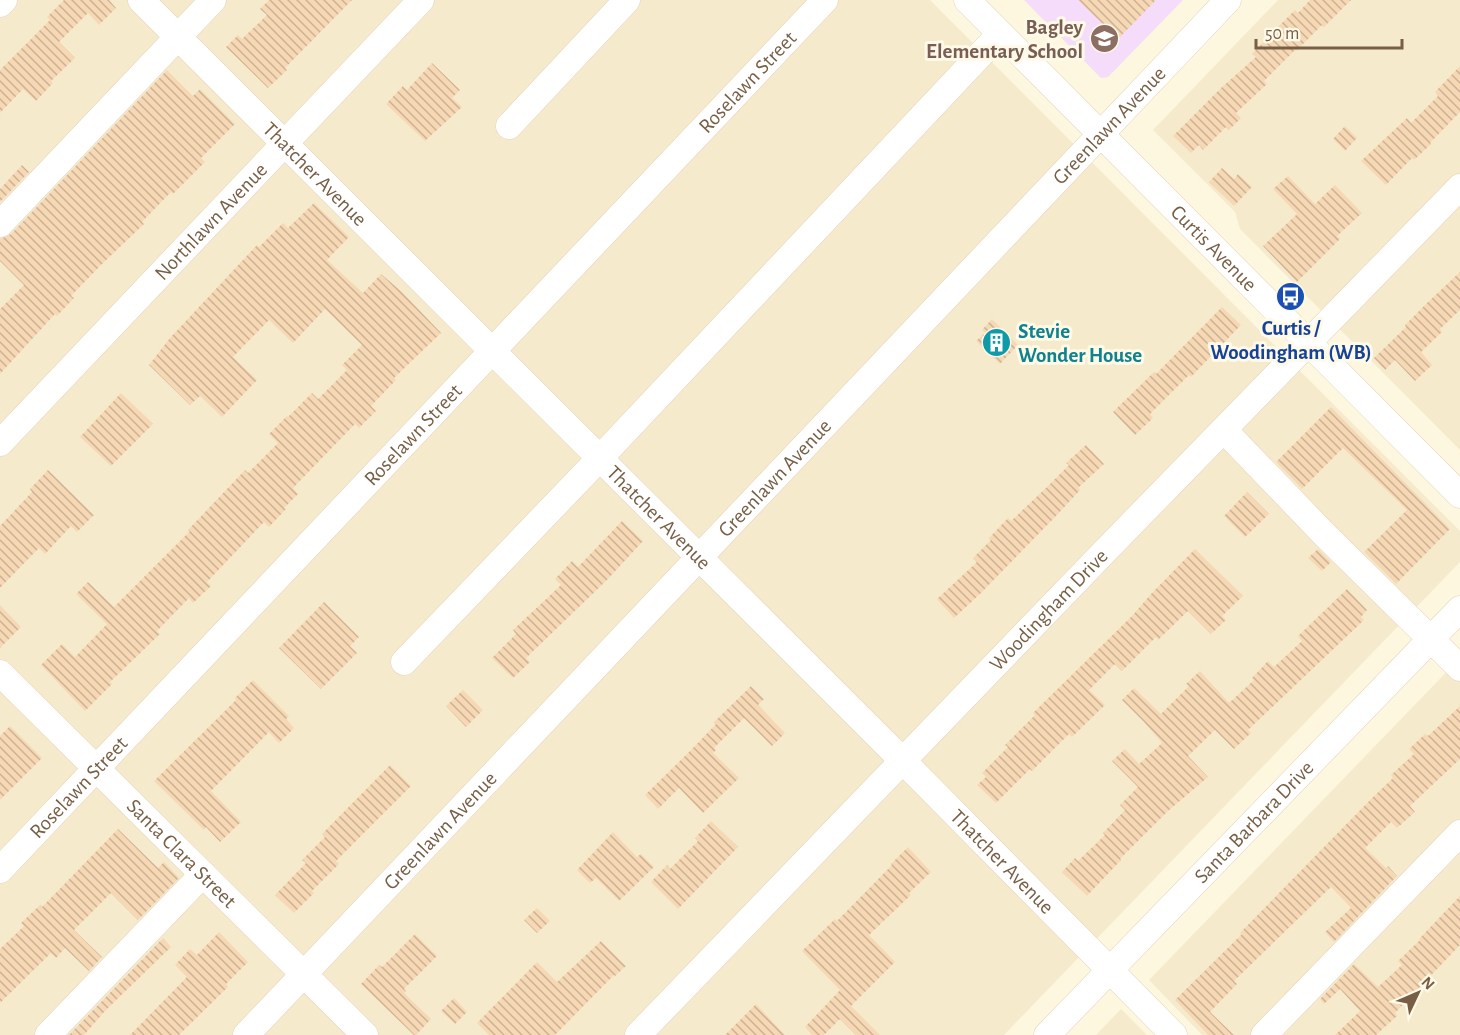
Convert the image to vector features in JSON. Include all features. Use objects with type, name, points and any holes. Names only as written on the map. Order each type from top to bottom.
[{"type":"street","points":[[0,4],[4,0]]},
{"type":"street","name":"Thatcher Avenue","points":[[141,0],[903,760],[1174,1035]]},
{"type":"street","points":[[0,224],[213,0]]},
{"type":"street","name":"Northlawn Avenue","points":[[0,443],[421,0]]},
{"type":"street","points":[[508,126],[627,0]]},
{"type":"street","name":"Roselawn Street","points":[[0,870],[825,0]]},
{"type":"street","name":"Curtis Avenue","points":[[967,0],[1460,495]]},
{"type":"street","name":"Greenlawn Avenue","points":[[246,1035],[1228,0]]},
{"type":"street","points":[[404,662],[1000,34]]},
{"type":"street","name":"Woodingham Drive","points":[[638,1035],[1460,187]]},
{"type":"street","points":[[1224,430],[1323,533],[1460,668]]},
{"type":"street","name":"Santa Barbara Drive","points":[[1047,1035],[1460,609]]},
{"type":"street","name":"Santa Clara Street","points":[[0,673],[365,1035]]},
{"type":"street","points":[[1264,1035],[1460,833]]},
{"type":"street","points":[[48,1035],[203,874]]},
{"type":"shaded area","points":[[0,0],[930,0],[1460,531],[1460,562],[1004,1035],[0,1035]]},
{"type":"shaded area","name":"Bagley Elementary School","points":[[1024,0],[1183,0],[1108,77],[1101,78]]},
{"type":"shaded area","points":[[1278,0],[1460,0],[1460,450],[1240,229],[1235,212],[1153,130]]},
{"type":"shaded area","points":[[1460,658],[1460,1035],[1202,1035],[1149,980]]},
{"type":"shaded area","points":[[1121,1009],[1147,1035],[1096,1035]]},
{"type":"building","points":[[64,0],[109,0],[116,8],[99,25],[88,13],[59,42],[75,58],[51,81],[53,83],[36,101],[23,89],[0,113],[0,70],[50,20],[47,17]]},
{"type":"building","points":[[269,0],[352,0],[268,88],[226,47],[238,35],[242,39],[267,15],[260,9]]},
{"type":"building","points":[[1078,0],[1156,0],[1118,39]]},
{"type":"building","points":[[1310,0],[1351,0],[1264,81],[1267,84],[1236,113],[1241,118],[1229,130],[1226,127],[1203,150],[1199,145],[1191,153],[1173,136],[1256,57],[1252,54],[1295,10],[1298,13]]},
{"type":"building","points":[[432,63],[460,90],[452,98],[462,107],[425,141],[386,104],[403,86],[407,90]]},
{"type":"building","points":[[1460,66],[1460,112],[1431,144],[1414,160],[1412,158],[1386,185],[1361,161],[1407,118],[1411,123],[1438,96],[1435,92]]},
{"type":"building","points":[[167,70],[193,96],[200,89],[235,124],[201,158],[205,162],[173,194],[171,192],[142,222],[144,224],[71,296],[74,298],[57,316],[55,314],[0,374],[0,309],[24,285],[0,261],[0,239],[11,234]]},
{"type":"building","points":[[1345,126],[1357,138],[1345,151],[1333,139]]},
{"type":"building","points":[[22,165],[29,172],[0,202],[0,189]]},
{"type":"building","points":[[1222,168],[1234,179],[1238,174],[1252,187],[1234,206],[1209,182]]},
{"type":"building","points":[[1288,176],[1315,204],[1335,185],[1362,213],[1337,236],[1340,239],[1297,282],[1263,246],[1297,214],[1273,189]]},
{"type":"building","points":[[314,203],[349,237],[327,260],[363,293],[381,274],[402,292],[441,333],[394,378],[396,380],[371,406],[376,411],[359,428],[355,424],[293,488],[298,494],[284,508],[286,509],[269,527],[264,522],[207,582],[211,586],[193,603],[189,598],[157,631],[160,634],[110,682],[112,684],[85,711],[41,665],[62,644],[75,657],[107,624],[76,594],[88,582],[114,607],[190,531],[188,530],[245,470],[248,473],[278,443],[269,434],[312,393],[318,399],[347,370],[342,365],[362,345],[325,309],[293,343],[269,320],[233,357],[257,380],[222,417],[200,396],[190,405],[149,365],[170,338],[257,245],[259,247],[283,223],[288,228]]},
{"type":"building","points":[[1460,272],[1460,310],[1421,352],[1432,365],[1415,381],[1395,360],[1385,370],[1374,358]]},
{"type":"building","points":[[1222,307],[1241,325],[1191,377],[1189,375],[1150,414],[1153,418],[1135,435],[1113,412],[1154,372],[1156,374]]},
{"type":"building","name":"Stevie Wonder House","points":[[992,319],[1018,345],[1000,364],[976,341],[985,333],[982,330]]},
{"type":"building","points":[[121,393],[153,424],[111,466],[80,437]]},
{"type":"building","points":[[1331,407],[1450,529],[1396,584],[1364,552],[1407,510],[1343,448],[1302,489],[1276,462]]},
{"type":"building","points":[[1086,445],[1104,464],[1078,488],[1080,490],[1056,516],[954,618],[937,599],[977,562],[973,558],[1008,518],[1011,521],[1069,465],[1066,463]]},
{"type":"building","points":[[48,470],[94,515],[77,532],[71,526],[45,554],[39,548],[0,588],[0,526],[32,492],[30,489]]},
{"type":"building","points":[[1247,492],[1269,514],[1245,537],[1224,516]]},
{"type":"building","points":[[622,521],[643,541],[606,581],[526,658],[530,662],[513,678],[492,658],[516,634],[513,630],[561,585],[555,579],[572,561],[578,567]]},
{"type":"building","points":[[1195,549],[1243,596],[1222,616],[1226,620],[1211,634],[1188,611],[1158,640],[1156,637],[1122,671],[1115,664],[1089,690],[1105,705],[1072,737],[1069,734],[1032,771],[1030,769],[996,803],[977,785],[986,777],[982,773],[1008,747],[1005,745],[1035,715],[1033,713],[1133,615]]},
{"type":"building","points":[[1318,549],[1331,562],[1322,571],[1308,558]]},
{"type":"building","points":[[1347,589],[1367,610],[1361,617],[1364,620],[1248,730],[1251,733],[1234,749],[1215,730],[1188,756],[1208,777],[1168,811],[1087,896],[1062,872],[1075,858],[1078,861],[1105,835],[1103,833],[1125,810],[1120,805],[1138,787],[1112,761],[1125,749],[1139,764],[1162,743],[1122,700],[1134,688],[1161,714],[1189,686],[1186,684],[1200,671],[1229,703],[1254,680],[1252,678],[1268,661],[1274,667],[1302,641],[1298,636]]},
{"type":"building","points":[[324,602],[359,637],[350,646],[357,653],[321,689],[279,648]]},
{"type":"building","points":[[0,605],[21,627],[0,648]]},
{"type":"building","points":[[253,680],[289,716],[286,719],[294,728],[279,743],[269,732],[211,791],[241,822],[220,842],[206,827],[204,830],[154,781],[236,700],[235,698]]},
{"type":"building","points":[[751,686],[764,699],[758,705],[785,733],[772,746],[744,718],[714,748],[716,750],[713,753],[739,778],[703,813],[679,788],[658,809],[645,795]]},
{"type":"building","points":[[463,690],[483,710],[466,727],[446,706]]},
{"type":"building","points":[[1460,706],[1460,759],[1410,806],[1415,812],[1397,828],[1391,822],[1365,848],[1397,876],[1334,942],[1325,932],[1351,908],[1331,887],[1234,981],[1237,984],[1210,1012],[1234,1035],[1208,1035],[1175,1000],[1393,778],[1391,775],[1414,754],[1409,749],[1425,734],[1428,736]]},
{"type":"building","points":[[10,726],[42,758],[0,800],[0,736]]},
{"type":"building","points":[[390,765],[411,786],[336,861],[339,864],[294,913],[275,895],[306,863],[302,860],[325,837],[322,834]]},
{"type":"building","points":[[711,821],[738,847],[678,909],[651,882],[667,865],[670,869],[698,841],[695,838]]},
{"type":"building","points":[[118,829],[158,868],[164,862],[179,878],[138,920],[111,893],[74,930],[102,957],[89,971],[65,948],[56,958],[51,953],[0,1003],[0,949],[24,926],[21,923],[40,905],[42,907]]},
{"type":"building","points":[[613,832],[637,857],[641,854],[654,867],[619,901],[596,878],[590,883],[577,870]]},
{"type":"building","points":[[908,847],[931,872],[909,893],[911,895],[869,935],[895,962],[851,1006],[880,1035],[856,1035],[840,1019],[824,1035],[812,1035],[805,1027],[840,990],[802,951],[835,919],[837,921]]},
{"type":"building","points":[[1460,896],[1460,945],[1395,1013],[1397,1016],[1376,1035],[1335,1035],[1360,1011],[1340,989],[1324,1004],[1320,999],[1354,964],[1378,987],[1402,965],[1398,961]]},
{"type":"building","points":[[537,908],[550,921],[537,933],[524,920]]},
{"type":"building","points":[[219,932],[248,962],[226,984],[228,987],[179,1035],[130,1035],[187,977],[175,965],[190,949],[197,955]]},
{"type":"building","points":[[415,934],[437,956],[404,989],[406,991],[404,993],[431,1019],[414,1035],[361,984]]},
{"type":"building","points":[[163,938],[171,947],[105,1011],[84,1035],[69,1035]]},
{"type":"building","points":[[601,941],[626,966],[614,975],[555,1035],[489,1035],[477,1023],[537,962],[557,982]]},
{"type":"building","points":[[454,998],[467,1012],[455,1024],[441,1011]]},
{"type":"building","points":[[756,1004],[785,1035],[725,1035]]},
{"type":"place","name":"Bagley Elementary School","points":[[1104,39]]},
{"type":"place","name":"Curtis / Woodingham (WB)","points":[[1291,297]]},
{"type":"place","name":"Stevie Wonder House","points":[[997,343]]}]
